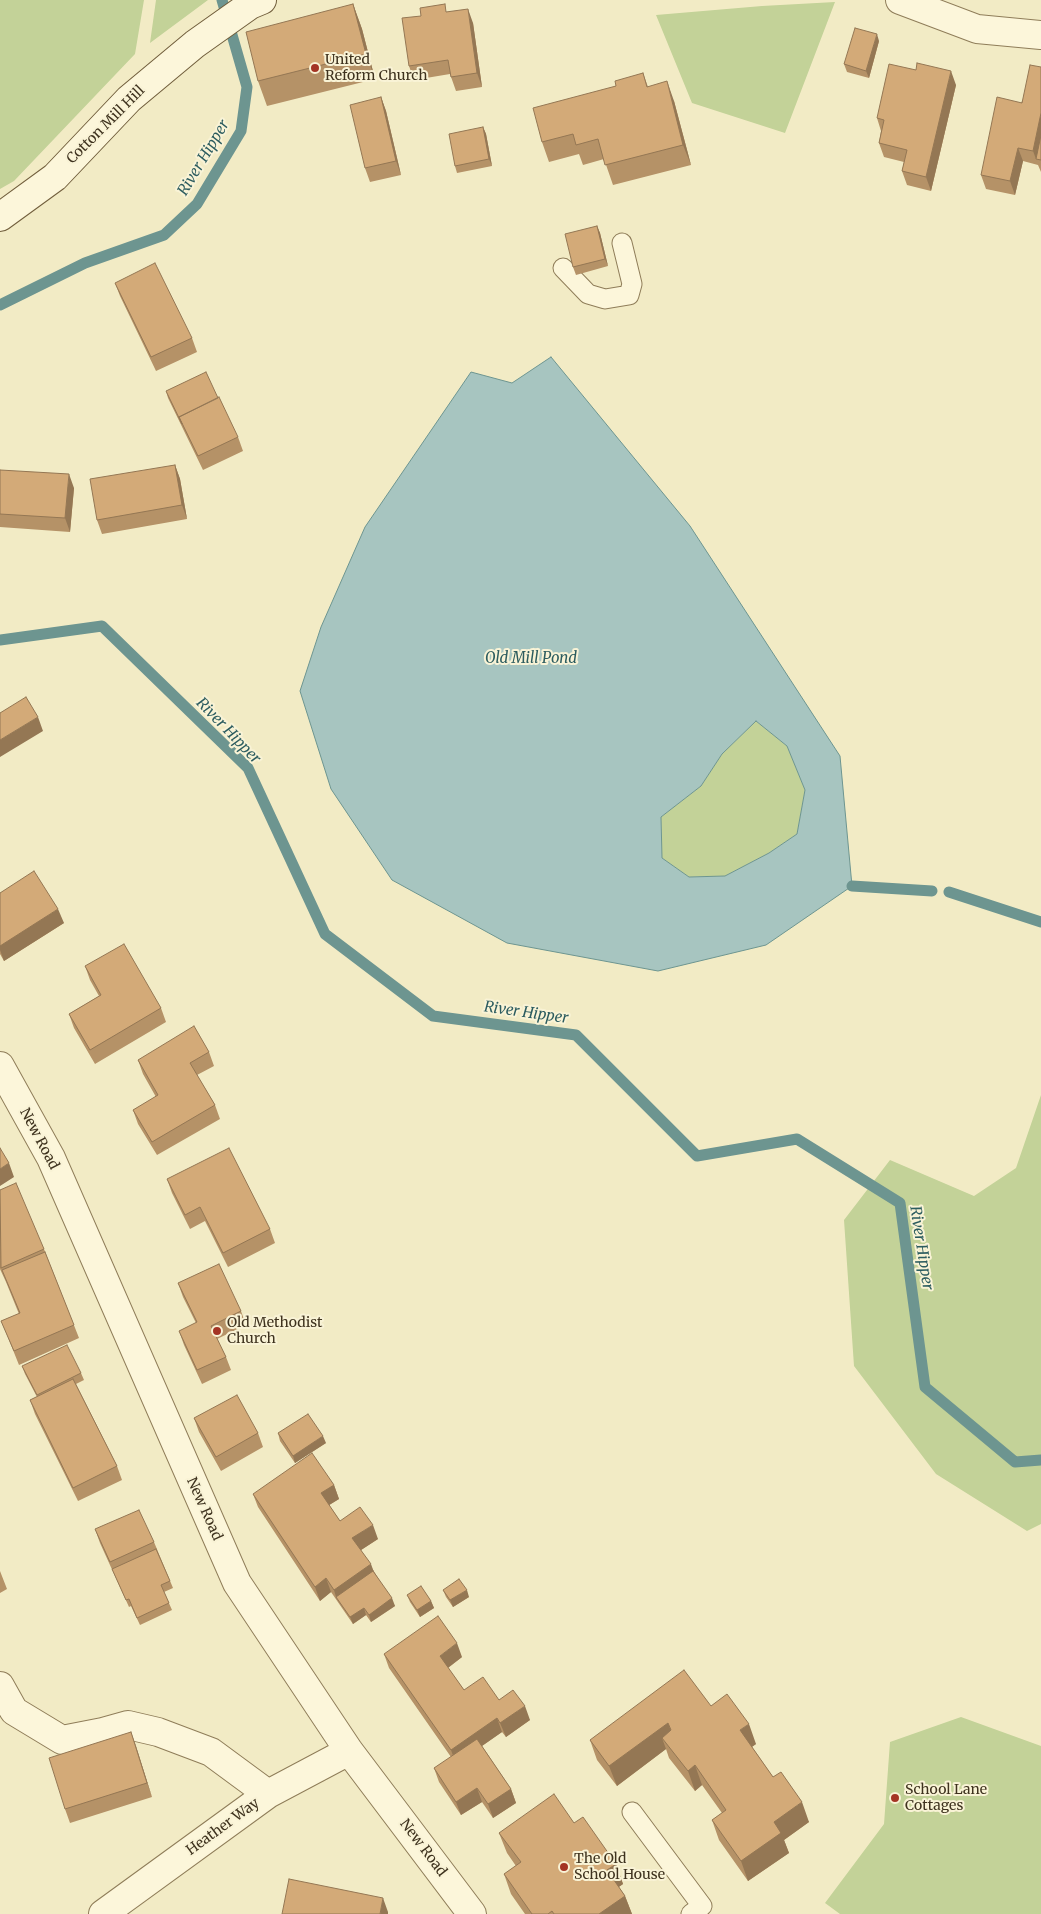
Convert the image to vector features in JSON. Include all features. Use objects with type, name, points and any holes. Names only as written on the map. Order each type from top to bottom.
[{"type":"street","points":[[900,0],[977,29],[1041,35]]},
{"type":"street","name":"Cotton Mill Hill","points":[[0,217],[55,177],[129,99],[196,44],[256,2]]},
{"type":"street","name":"New Road","points":[[0,1066],[51,1158],[237,1582],[350,1751],[472,1914]]},
{"type":"street","points":[[2,1696],[14,1711],[62,1740],[103,1732],[128,1724],[158,1732],[211,1752],[268,1794]]},
{"type":"street","name":"Heather Way","points":[[103,1914],[268,1794],[350,1751]]},
{"type":"lane","points":[[563,268],[588,294],[605,299],[629,294],[632,284],[622,243]]},
{"type":"lane","points":[[632,1812],[702,1906],[691,1914]]},
{"type":"green space","points":[[0,0],[144,0],[135,54],[14,181],[0,189]]},
{"type":"green space","points":[[156,0],[208,0],[150,43]]},
{"type":"green space","points":[[835,2],[785,133],[692,103],[656,15],[762,6]]},
{"type":"green space","points":[[756,721],[787,746],[805,790],[797,834],[769,853],[725,876],[689,877],[662,858],[661,817],[701,786],[722,754]]},
{"type":"green space","points":[[1041,1095],[1041,1524],[1027,1531],[936,1474],[854,1366],[844,1220],[890,1160],[974,1196],[1016,1168]]},
{"type":"green space","points":[[961,1717],[1041,1746],[1041,1914],[840,1914],[825,1903],[884,1824],[890,1742]]},
{"type":"water","name":"Old Mill Pond","points":[[551,357],[690,526],[840,756],[852,886],[766,945],[658,971],[507,943],[392,880],[331,789],[300,691],[321,627],[365,527],[471,372],[512,383]],"holes":[[[756,721],[787,746],[805,790],[797,834],[769,853],[725,876],[689,877],[662,858],[661,817],[701,786],[722,754]]]},
{"type":"building","points":[[353,4],[366,54],[258,81],[246,32]]},
{"type":"building","points":[[445,4],[446,12],[468,9],[477,73],[451,77],[448,60],[409,66],[402,18],[421,16],[420,8]]},
{"type":"building","points":[[855,28],[877,34],[866,71],[844,64]]},
{"type":"building","points":[[917,63],[951,71],[926,177],[902,171],[907,150],[879,143],[884,120],[877,118],[889,64],[916,70]]},
{"type":"building","points":[[1030,65],[1041,67],[1041,113],[1033,151],[1018,148],[1010,181],[981,175],[997,97],[1022,103]]},
{"type":"building","points":[[643,73],[647,87],[667,81],[683,145],[605,165],[598,139],[576,145],[573,134],[542,142],[533,108],[616,86],[615,81]]},
{"type":"building","points":[[381,97],[396,161],[365,168],[350,105]]},
{"type":"building","points":[[483,127],[489,159],[455,166],[449,134]]},
{"type":"building","points":[[1041,135],[1041,160],[1036,159]]},
{"type":"building","points":[[597,226],[605,259],[573,267],[565,234]]},
{"type":"building","points":[[155,263],[192,338],[151,357],[115,283]]},
{"type":"building","points":[[206,372],[218,398],[179,417],[182,424],[166,391]]},
{"type":"building","points":[[219,397],[238,437],[198,456],[179,417]]},
{"type":"building","points":[[175,465],[182,505],[97,520],[90,479]]},
{"type":"building","points":[[0,470],[69,474],[65,518],[0,514]]},
{"type":"building","points":[[26,697],[38,717],[0,740],[0,713]]},
{"type":"building","points":[[34,871],[58,909],[0,946],[0,893]]},
{"type":"building","points":[[124,944],[161,1008],[90,1050],[69,1014],[101,995],[85,966]]},
{"type":"building","points":[[194,1026],[209,1052],[190,1063],[215,1105],[152,1142],[133,1110],[158,1095],[138,1060]]},
{"type":"building","points":[[0,1148],[9,1163],[0,1169]]},
{"type":"building","points":[[229,1148],[270,1229],[223,1253],[200,1207],[185,1215],[167,1179]]},
{"type":"building","points":[[16,1183],[44,1249],[1,1268],[0,1190]]},
{"type":"building","points":[[45,1252],[74,1325],[14,1351],[1,1321],[20,1313],[2,1270]]},
{"type":"building","name":"Old Methodist Church","points":[[219,1264],[241,1311],[211,1326],[226,1357],[197,1370],[179,1331],[197,1322],[178,1283]]},
{"type":"building","points":[[67,1345],[81,1373],[37,1395],[22,1366]]},
{"type":"building","points":[[73,1379],[117,1466],[73,1488],[30,1400]]},
{"type":"building","points":[[237,1395],[258,1433],[216,1457],[194,1418]]},
{"type":"building","points":[[308,1414],[323,1436],[293,1456],[278,1433]]},
{"type":"building","points":[[312,1453],[334,1485],[321,1493],[340,1521],[360,1507],[373,1525],[352,1538],[371,1564],[334,1590],[326,1578],[315,1587],[253,1494]]},
{"type":"building","points":[[139,1510],[154,1542],[110,1562],[95,1529]]},
{"type":"building","points":[[156,1549],[170,1581],[161,1585],[169,1603],[137,1618],[129,1599],[126,1600],[112,1569]]},
{"type":"building","points":[[373,1571],[392,1598],[369,1615],[364,1608],[350,1617],[336,1597]]},
{"type":"building","points":[[459,1579],[467,1590],[450,1600],[443,1590]]},
{"type":"building","points":[[421,1586],[431,1601],[417,1610],[407,1595]]},
{"type":"building","points":[[438,1616],[457,1643],[440,1656],[464,1690],[483,1677],[499,1700],[513,1690],[525,1706],[500,1723],[497,1718],[451,1750],[384,1654]]},
{"type":"building","points":[[684,1670],[711,1706],[727,1694],[749,1724],[740,1730],[773,1777],[781,1772],[802,1802],[774,1822],[781,1833],[741,1861],[712,1820],[726,1810],[695,1765],[688,1771],[662,1738],[671,1730],[668,1723],[609,1766],[590,1740]]},
{"type":"building","points":[[131,1732],[147,1783],[65,1809],[49,1758]]},
{"type":"building","points":[[477,1739],[511,1789],[488,1804],[477,1788],[456,1802],[434,1768]]},
{"type":"building","name":"The Old School House","points":[[554,1794],[574,1823],[583,1817],[616,1864],[607,1870],[625,1896],[599,1914],[554,1914],[552,1911],[548,1914],[532,1914],[504,1874],[521,1862],[499,1833]]},
{"type":"building","points":[[289,1879],[383,1898],[380,1914],[282,1914]]},
{"type":"waterway","name":"River Hipper","points":[[0,305],[85,263],[164,235],[197,204],[241,131],[247,87],[222,0]]},
{"type":"waterway","name":"River Hipper","points":[[0,640],[102,626],[248,768],[325,934],[433,1016],[576,1035],[697,1156],[797,1139],[900,1203],[925,1387],[1015,1462],[1041,1460]]},
{"type":"waterway","points":[[852,886],[932,891]]},
{"type":"waterway","points":[[949,892],[1041,922]]},
{"type":"place","name":"United Reform Church","points":[[315,68]]},
{"type":"place","name":"Old Methodist Church","points":[[217,1331]]},
{"type":"place","name":"School Lane Cottages","points":[[895,1798]]},
{"type":"place","name":"The Old School House","points":[[564,1867]]}]
